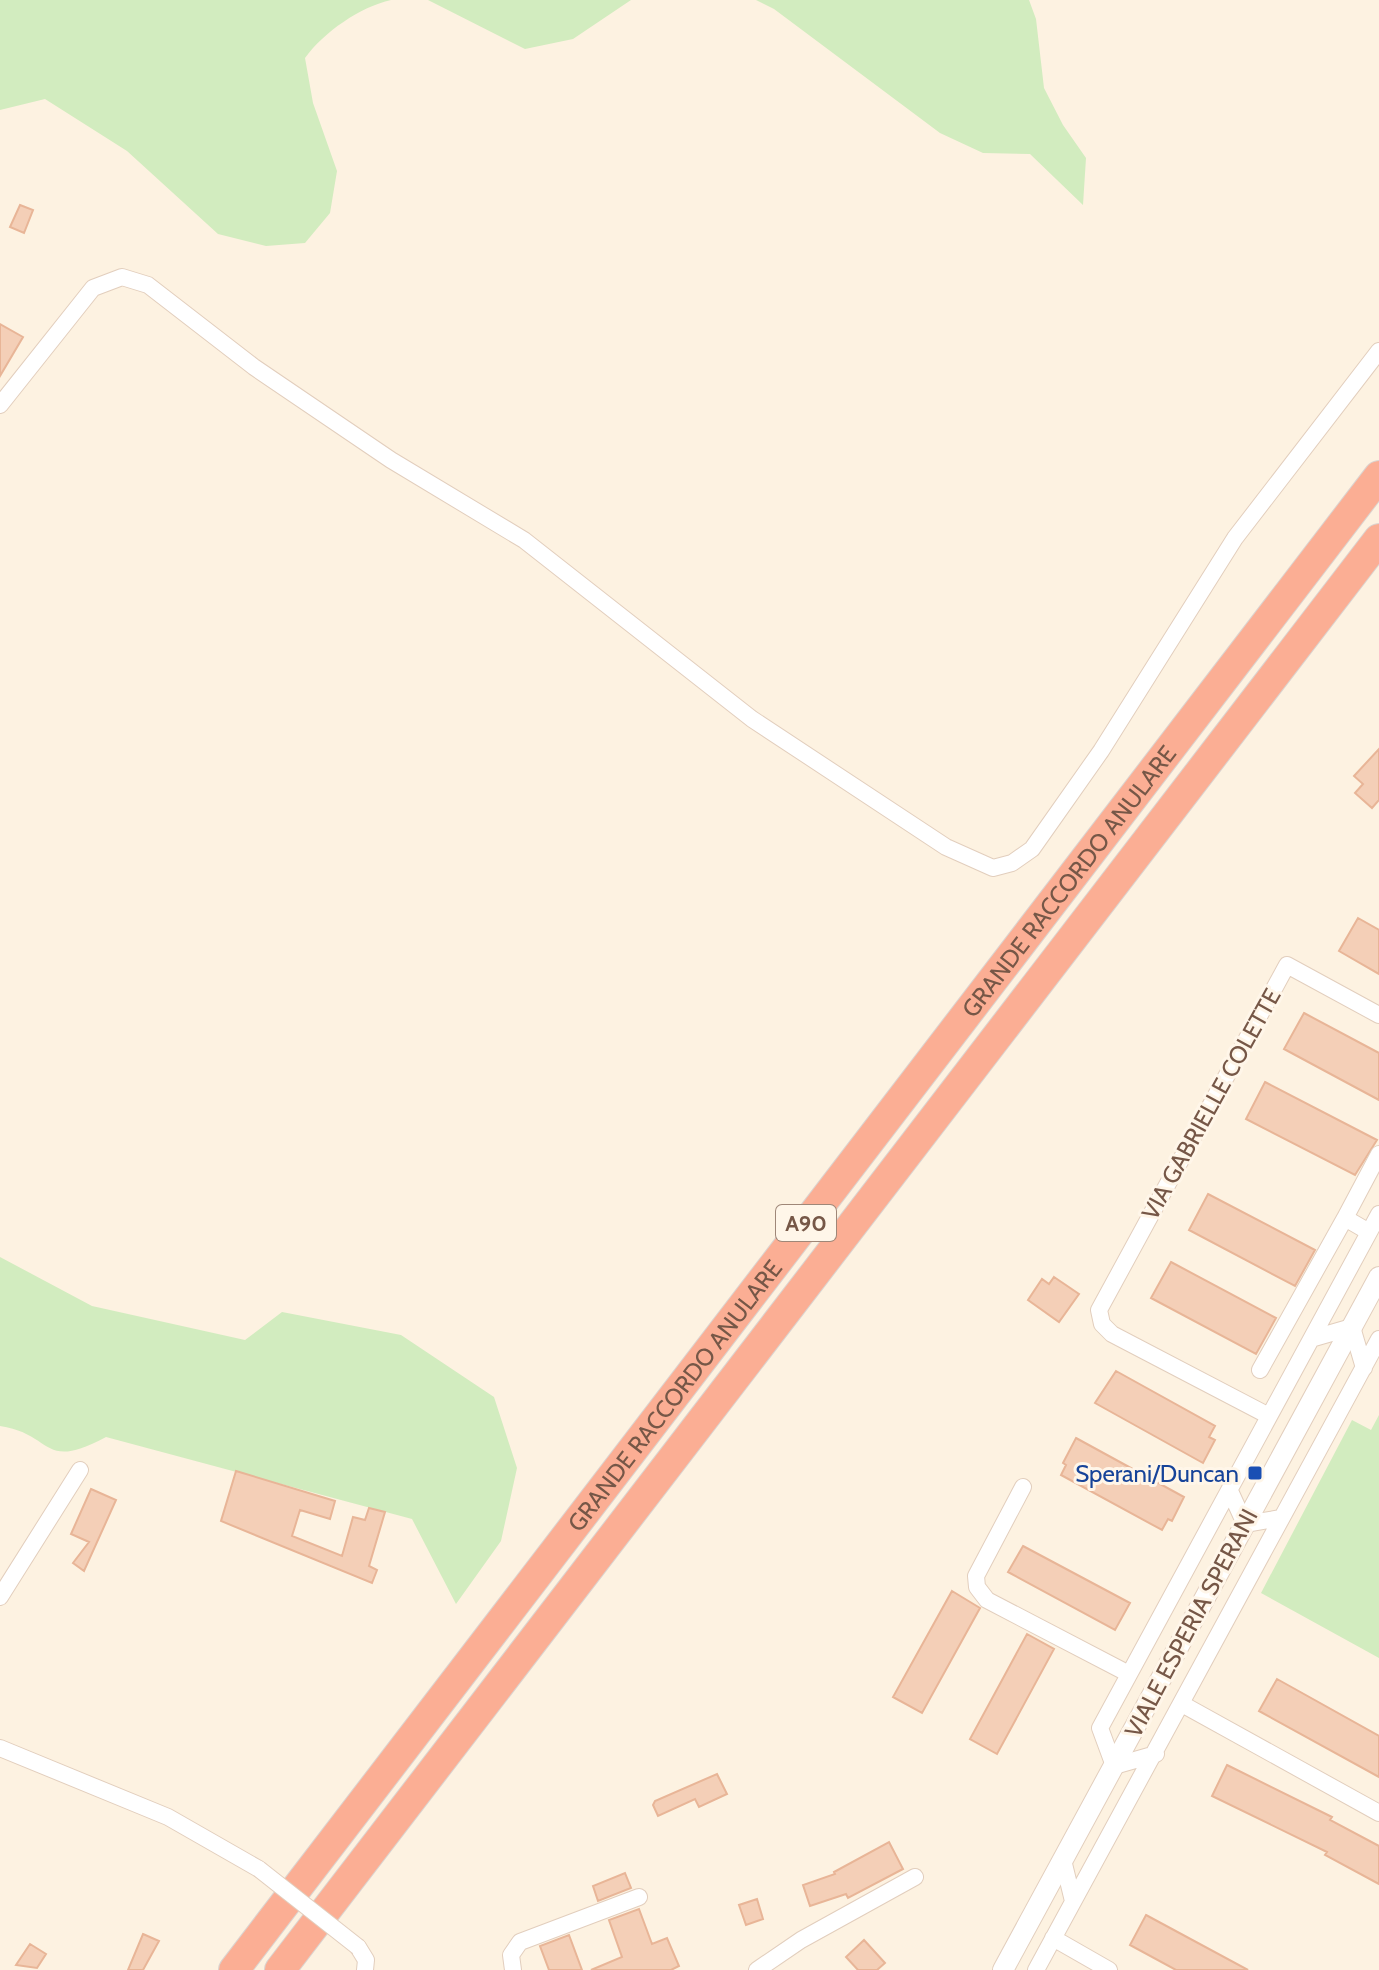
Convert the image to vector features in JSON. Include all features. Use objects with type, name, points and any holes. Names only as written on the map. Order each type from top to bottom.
[{"type":"highway","name":"GRANDE RACCORDO ANULARE","points":[[234,1970],[1379,476]]},
{"type":"highway","name":"GRANDE RACCORDO ANULARE","points":[[280,1970],[1379,539]]},
{"type":"street","points":[[0,405],[93,288],[112,278],[141,282],[279,384],[391,460],[524,540],[752,719],[946,847],[970,861],[993,868],[1012,863],[1039,840],[1101,751],[1235,538],[1379,351]]},
{"type":"street","name":"VIA GABRIELLE COLETTE","points":[[1269,1416],[1112,1334],[1101,1320],[1101,1304],[1287,965],[1379,1015]]},
{"type":"street","points":[[1260,1370],[1379,1154]]},
{"type":"street","points":[[1355,1199],[1379,1214]]},
{"type":"street","name":"VIALE ESPERIA SPERANI","points":[[1114,1766],[1100,1728],[1379,1214]]},
{"type":"street","points":[[1345,1218],[1369,1232]]},
{"type":"street","points":[[1334,1237],[1359,1251]]},
{"type":"street","name":"VIALE ESPERIA SPERANI","points":[[1003,1970],[1379,1277]]},
{"type":"street","points":[[1314,1338],[1352,1327],[1364,1368]]},
{"type":"street","name":"VIALE ESPERIA SPERANI","points":[[1036,1970],[1379,1339]]},
{"type":"street","points":[[0,1597],[80,1470]]},
{"type":"street","points":[[1023,1487],[977,1572],[979,1591],[987,1600],[1129,1674]]},
{"type":"street","points":[[1230,1491],[1245,1524],[1281,1518]]},
{"type":"street","points":[[1182,1704],[1379,1813]]},
{"type":"street","points":[[0,1748],[168,1817],[259,1869],[358,1947],[366,1960],[365,1970]]},
{"type":"street","points":[[1114,1766],[1156,1754]]},
{"type":"street","points":[[1063,1860],[1073,1901]]},
{"type":"street","points":[[757,1970],[801,1940],[915,1877]]},
{"type":"street","points":[[513,1970],[511,1955],[520,1942],[639,1897]]},
{"type":"street","points":[[1053,1938],[1109,1970]]},
{"type":"green space","points":[[0,0],[391,0],[367,8],[344,22],[322,39],[305,58],[313,103],[337,171],[330,213],[305,243],[266,246],[218,234],[127,151],[45,99],[0,110]]},
{"type":"green space","points":[[428,0],[631,0],[573,39],[525,49]]},
{"type":"green space","points":[[756,0],[1029,0],[1036,19],[1044,88],[1063,125],[1086,158],[1083,205],[1030,154],[983,153],[940,133],[774,9]]},
{"type":"green space","points":[[0,1257],[92,1306],[245,1340],[282,1312],[401,1335],[494,1397],[517,1468],[501,1541],[456,1604],[412,1519],[106,1437],[85,1447],[58,1451],[17,1430],[0,1426]]},
{"type":"green space","points":[[1379,1415],[1379,1658],[1261,1593],[1352,1420],[1371,1430]]},
{"type":"building","points":[[20,205],[33,210],[24,233],[10,227]]},
{"type":"building","points":[[0,324],[23,337],[0,376]]},
{"type":"building","points":[[1379,749],[1379,800],[1372,808],[1355,793],[1363,784],[1354,776]]},
{"type":"building","points":[[1358,918],[1379,930],[1379,974],[1339,951]]},
{"type":"building","points":[[1304,1013],[1379,1053],[1379,1100],[1284,1049]]},
{"type":"building","points":[[1265,1082],[1377,1140],[1355,1175],[1246,1119]]},
{"type":"building","points":[[1208,1194],[1315,1250],[1295,1286],[1189,1230]]},
{"type":"building","points":[[1171,1262],[1276,1318],[1256,1354],[1151,1298]]},
{"type":"building","points":[[1054,1277],[1079,1294],[1059,1322],[1028,1300],[1042,1279],[1049,1284]]},
{"type":"building","points":[[1116,1371],[1215,1426],[1209,1437],[1215,1440],[1203,1463],[1095,1403]]},
{"type":"building","points":[[1076,1438],[1184,1497],[1172,1521],[1168,1519],[1162,1530],[1061,1475],[1066,1465],[1063,1463]]},
{"type":"building","points":[[236,1471],[335,1501],[330,1519],[300,1510],[292,1536],[342,1556],[353,1517],[365,1520],[369,1508],[385,1512],[369,1566],[377,1570],[372,1583],[221,1521]]},
{"type":"building","points":[[91,1489],[116,1500],[84,1571],[73,1563],[89,1542],[71,1534]]},
{"type":"building","points":[[1023,1546],[1130,1603],[1115,1630],[1008,1572]]},
{"type":"building","points":[[952,1591],[980,1608],[922,1713],[893,1697]]},
{"type":"building","points":[[1027,1634],[1054,1649],[997,1754],[970,1739]]},
{"type":"building","points":[[1277,1679],[1379,1736],[1379,1777],[1259,1711]]},
{"type":"building","points":[[1227,1765],[1332,1817],[1330,1820],[1379,1846],[1379,1884],[1325,1855],[1327,1852],[1212,1796]]},
{"type":"building","points":[[717,1774],[727,1794],[699,1807],[695,1799],[658,1816],[653,1805],[655,1801]]},
{"type":"building","points":[[889,1842],[903,1869],[848,1898],[846,1894],[810,1906],[803,1885],[835,1874]]},
{"type":"building","points":[[625,1873],[631,1888],[598,1901],[593,1886]]},
{"type":"building","points":[[757,1899],[763,1919],[746,1925],[739,1905]]},
{"type":"building","points":[[639,1909],[652,1944],[667,1938],[679,1966],[671,1970],[591,1970],[622,1957],[609,1920]]},
{"type":"building","points":[[1146,1915],[1248,1970],[1176,1970],[1130,1945]]},
{"type":"building","points":[[143,1934],[159,1941],[143,1970],[128,1970]]},
{"type":"building","points":[[569,1935],[582,1970],[549,1970],[540,1946]]},
{"type":"building","points":[[864,1940],[885,1963],[877,1970],[858,1970],[846,1957]]},
{"type":"building","points":[[30,1944],[46,1954],[37,1968],[16,1965]]},
{"type":"place","name":"Sperani/Duncan","points":[[1255,1473]]}]
